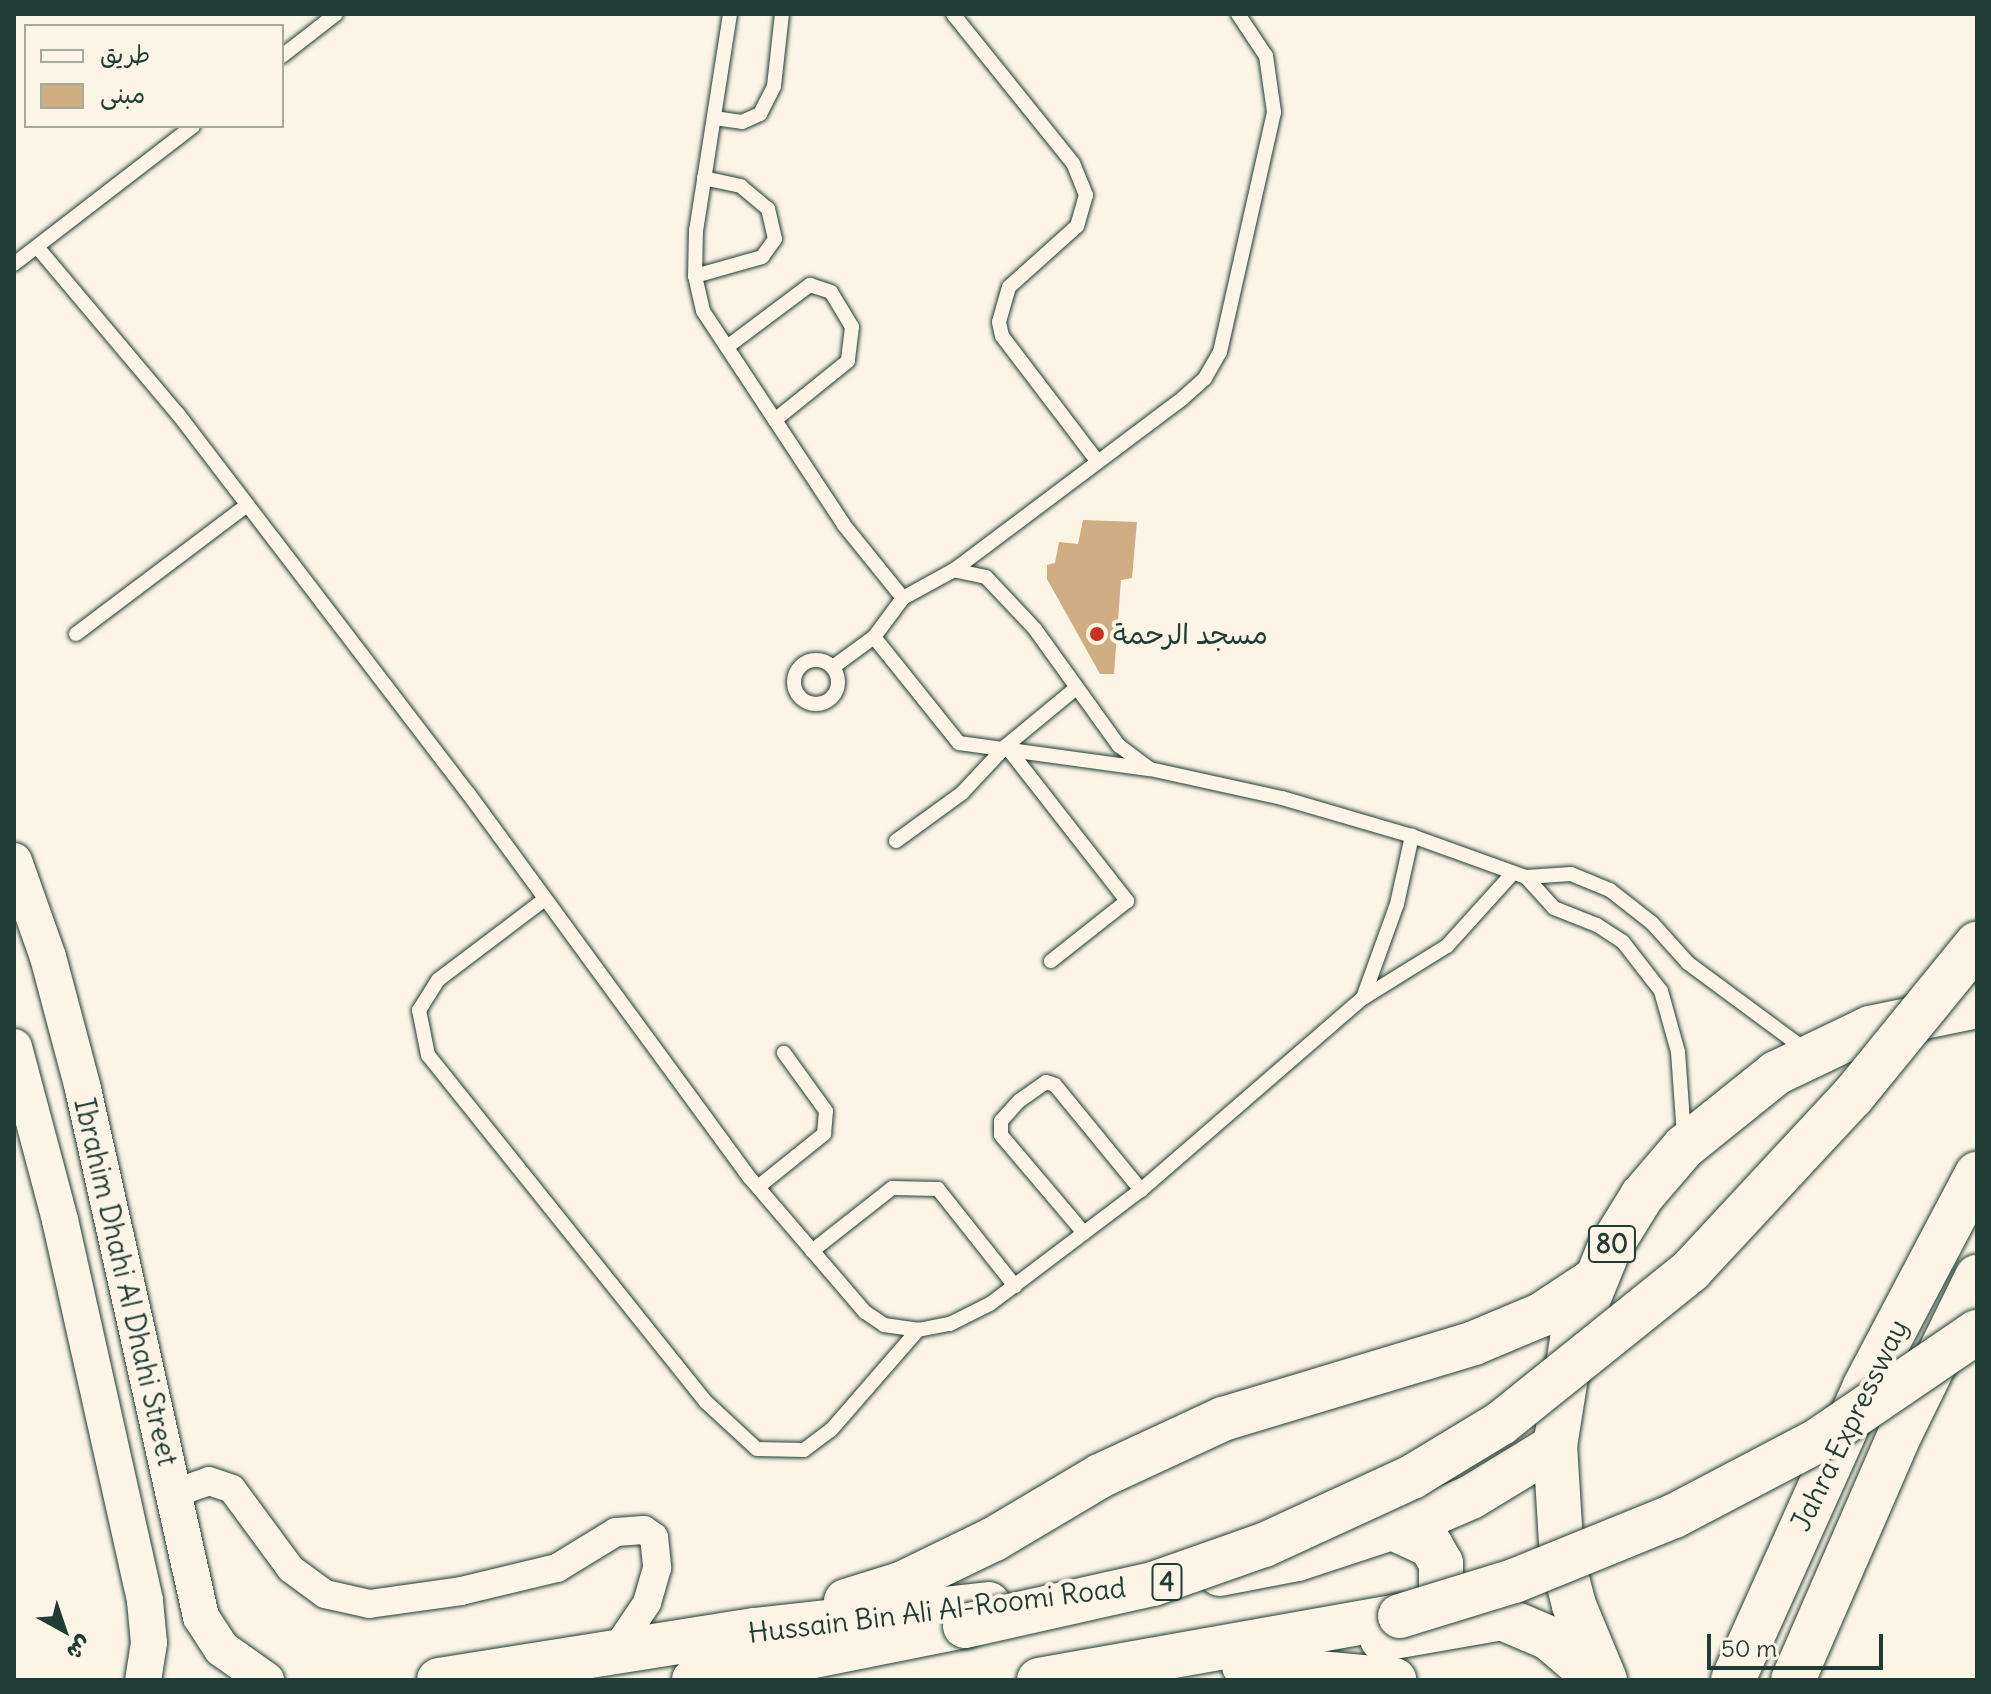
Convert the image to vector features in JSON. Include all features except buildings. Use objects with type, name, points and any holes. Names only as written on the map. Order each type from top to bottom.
[{"type":"main road","points":[[694,1680],[965,1626],[1153,1584],[1264,1545],[1412,1477],[1501,1423],[1691,1270],[1852,1097],[1977,944]]},
{"type":"main road","name":"80","points":[[1605,1680],[1574,1605],[1562,1559],[1555,1446],[1572,1340],[1594,1280],[1636,1205],[1684,1147],[1743,1095],[1810,1054],[1870,1028],[1977,1006]]},
{"type":"main road","name":"Jahra Expressway","points":[[1733,1680],[1859,1399],[1977,1174]]},
{"type":"main road","name":"Jahra Expressway","points":[[1793,1680],[1901,1432],[1977,1277]]},
{"type":"main road","points":[[754,1630],[901,1584],[994,1539],[1100,1476],[1223,1419],[1474,1343],[1541,1315],[1594,1280]]},
{"type":"main road","points":[[1237,1673],[1407,1624],[1674,1516],[1817,1441],[1977,1332]]},
{"type":"main road","name":"Hussain Bin Ali Al-Roomi Road","points":[[439,1680],[754,1630],[1232,1572],[1395,1529],[1471,1497],[1555,1446]]},
{"type":"main road","points":[[1395,1529],[1431,1546],[1443,1573],[1441,1604],[1407,1624]]},
{"type":"main road","points":[[1039,1680],[1407,1624],[1487,1618],[1518,1621],[1556,1643],[1598,1680]]},
{"type":"main road","points":[[1159,1680],[1237,1673],[1394,1680]]},
{"type":"street","name":"Ibrahim Dhahi Al Dhahi Street","points":[[14,861],[48,957],[83,1089],[201,1617],[222,1649],[266,1680]]},
{"type":"street","name":"Ibrahim Dhahi Al Dhahi Street","points":[[14,1047],[60,1220],[145,1601],[149,1643],[143,1680]]},
{"type":"street","points":[[123,1501],[140,1508],[158,1505],[172,1494],[209,1481],[232,1489],[291,1569],[325,1594],[369,1604],[461,1591],[557,1568],[616,1532],[644,1530],[654,1537],[657,1568],[647,1603],[614,1652]]},
{"type":"lane","points":[[284,54],[336,14]]},
{"type":"lane","points":[[730,14],[704,178],[695,276],[703,311],[844,525],[903,598]]},
{"type":"lane","points":[[714,118],[742,122],[760,114],[774,86],[782,14]]},
{"type":"lane","points":[[953,14],[1073,163],[1086,195],[1077,226],[1009,287],[999,322],[1002,336],[1098,462]]},
{"type":"lane","points":[[833,667],[874,637],[903,598],[954,570],[1183,398],[1205,378],[1220,352],[1274,112],[1266,56],[1238,14]]},
{"type":"lane","points":[[14,264],[190,128]]},
{"type":"lane","points":[[695,276],[762,257],[775,239],[768,209],[741,186],[704,178]]},
{"type":"lane","points":[[38,248],[247,505],[758,1187],[865,1312],[884,1325],[918,1330],[950,1324],[1015,1286],[1141,1190],[1363,998],[1447,946],[1520,875]]},
{"type":"lane","points":[[727,347],[810,285],[831,292],[852,327],[848,361],[775,420]]},
{"type":"lane","points":[[76,634],[247,505]]},
{"type":"lane","points":[[954,570],[986,577],[1003,592],[1119,746],[1150,769]]},
{"type":"lane","points":[[874,637],[959,743],[1006,746],[1150,769],[1282,798],[1412,836],[1520,875],[1571,874],[1610,890],[1652,923],[1688,963],[1810,1054]]},
{"type":"lane","points":[[896,841],[962,793],[1006,746],[1075,689]]},
{"type":"lane","points":[[1006,746],[1127,901],[1051,961]]},
{"type":"lane","points":[[1363,998],[1397,904],[1412,836]]},
{"type":"lane","points":[[1520,875],[1554,908],[1597,925],[1623,942],[1661,991],[1678,1052],[1684,1147]]},
{"type":"lane","points":[[545,899],[438,980],[419,1010],[428,1055],[706,1402],[757,1449],[804,1450],[831,1430],[918,1330]]},
{"type":"lane","points":[[758,1187],[824,1134],[826,1111],[784,1053]]},
{"type":"lane","points":[[1084,1233],[1001,1135],[1001,1121],[1019,1101],[1046,1082],[1055,1085],[1141,1190]]},
{"type":"lane","points":[[812,1251],[892,1188],[938,1189],[1015,1286]]},
{"type":"place","name":"مسجد الرحمة","points":[[1097,634]]}]
